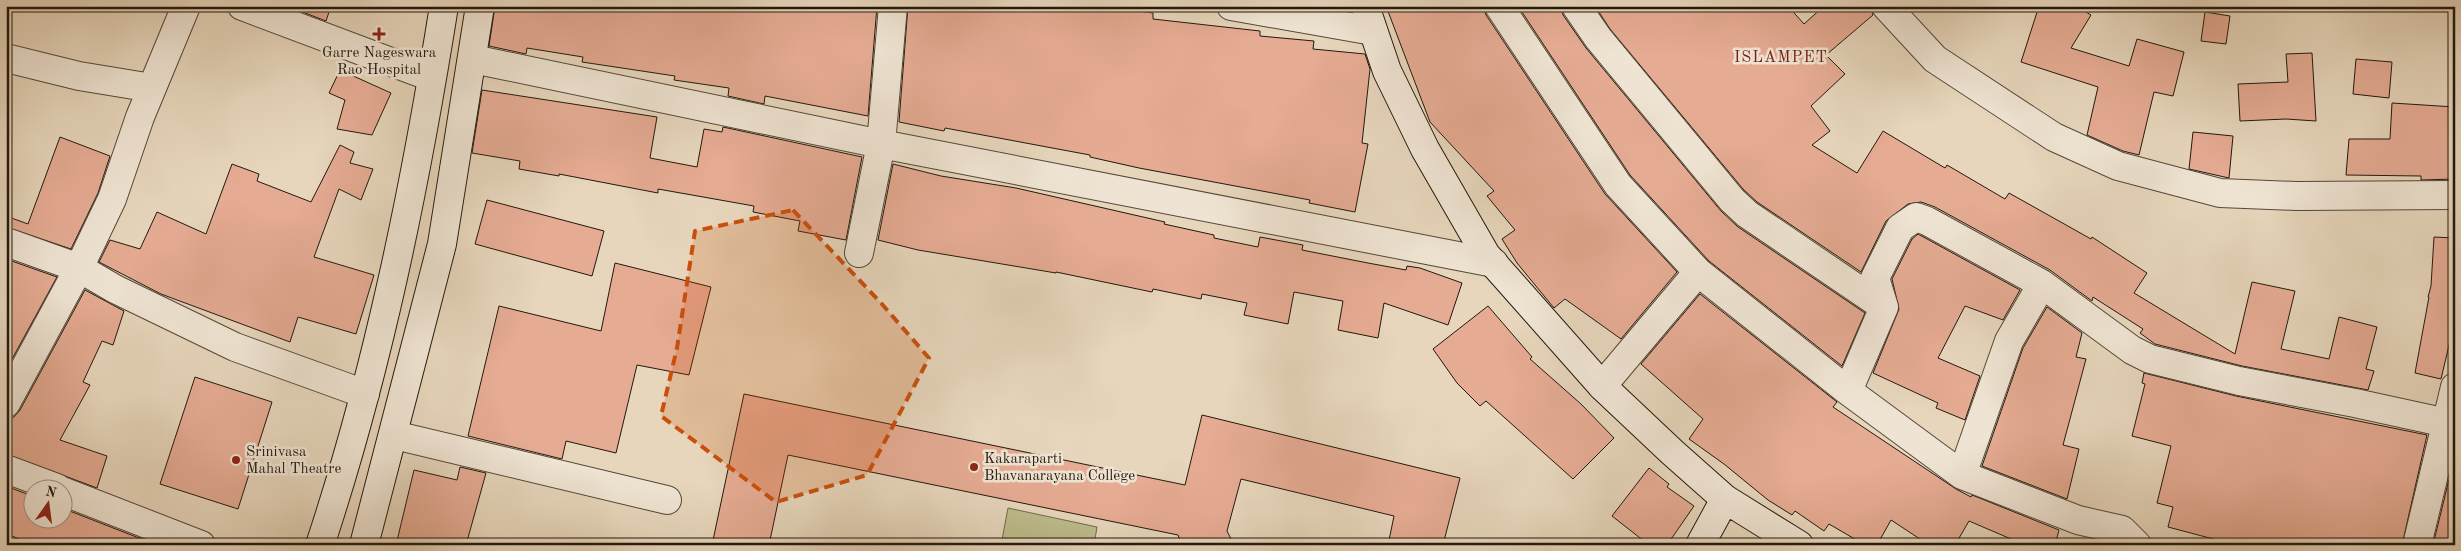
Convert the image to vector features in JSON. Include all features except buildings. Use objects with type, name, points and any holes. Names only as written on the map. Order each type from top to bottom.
[{"type":"street","points":[[6,403],[79,268],[112,199],[152,88],[186,6]]},
{"type":"street","points":[[242,6],[431,77]]},
{"type":"street","points":[[320,545],[365,394],[400,248],[444,6]]},
{"type":"street","points":[[364,545],[442,244],[480,6]]},
{"type":"street","points":[[859,253],[881,144],[893,6]]},
{"type":"street","points":[[1231,6],[1369,19],[1387,71],[1425,149],[1486,255],[1602,386],[1724,499],[1799,545]]},
{"type":"street","points":[[1498,6],[1618,185],[1698,272],[1848,391],[1962,475],[2078,520],[2122,530],[2137,545]]},
{"type":"street","points":[[1576,6],[1598,38],[1747,214],[1884,308]]},
{"type":"street","points":[[1886,6],[1935,59],[2054,137],[2118,166],[2220,193],[2296,196],[2455,195]]},
{"type":"street","points":[[6,58],[79,76],[152,88]]},
{"type":"street","points":[[472,59],[881,144],[1494,263]]},
{"type":"street","points":[[1848,391],[1884,308],[1875,278],[1900,228],[1916,217],[1927,221],[2042,284],[2132,350],[2150,359],[2240,381],[2447,423]]},
{"type":"street","points":[[6,242],[79,268],[115,289],[235,347],[365,394]]},
{"type":"street","points":[[1602,386],[1698,272]]},
{"type":"street","points":[[1962,475],[2009,341],[2042,284]]},
{"type":"street","points":[[2417,545],[2455,387]]},
{"type":"street","points":[[394,435],[667,500]]},
{"type":"street","points":[[6,469],[30,478]]},
{"type":"street","points":[[72,495],[201,545]]},
{"type":"street","points":[[1700,545],[1724,499]]},
{"type":"highlighted area","points":[[793,210],[881,303],[929,358],[867,475],[776,502],[661,416],[677,348],[695,231]]},
{"type":"shaded area","points":[[1008,508],[1097,527],[1094,545],[1001,545]]},
{"type":"place","name":"Garre Nageswara Rao Hospital","points":[[379,34]]},
{"type":"place","name":"Srinivasa Mahal Theatre","points":[[236,460]]},
{"type":"place","name":"Kakaraparti Bhavanarayana College","points":[[974,467]]},
{"type":"district","name":"ISLAMPET","points":[[1781,56]]}]
